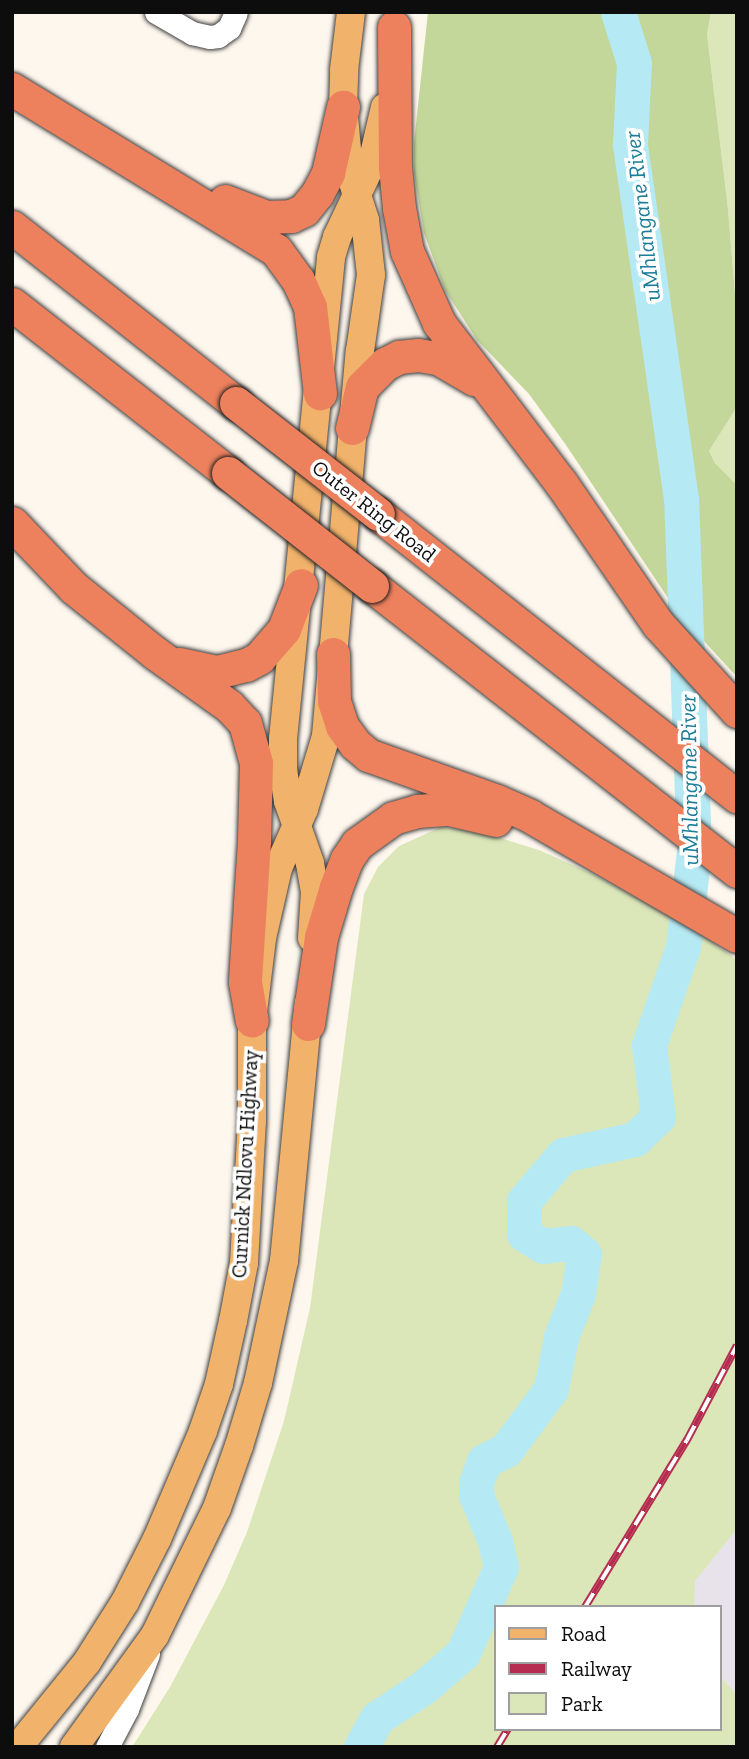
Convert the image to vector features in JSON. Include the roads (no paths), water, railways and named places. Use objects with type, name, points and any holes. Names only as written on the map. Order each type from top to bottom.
[{"type":"highway","points":[[395,19],[395,167],[407,251],[439,323],[540,454],[658,624],[737,711]]},
{"type":"highway","points":[[24,96],[162,163],[235,206],[266,217],[281,218],[304,209],[317,194],[328,173],[343,107]]},
{"type":"highway","points":[[24,96],[276,250],[298,280],[310,307],[320,393]]},
{"type":"highway","name":"Outer Ring Road","points":[[12,227],[737,796]]},
{"type":"highway","points":[[12,304],[737,872]]},
{"type":"highway","points":[[352,428],[362,387],[385,364],[399,357],[418,355],[438,358],[454,365],[485,386]]},
{"type":"highway","points":[[12,523],[74,588],[155,653],[229,706],[244,723],[252,742],[256,798],[245,982],[252,1020]]},
{"type":"highway","points":[[155,653],[188,668],[203,671],[217,672],[246,665],[259,658],[284,629],[301,585]]},
{"type":"highway","points":[[333,654],[334,701],[342,726],[355,744],[368,755],[496,801],[631,873],[737,936]]},
{"type":"highway","points":[[308,1024],[321,937],[343,868],[357,845],[393,818],[418,811],[449,809],[468,813],[503,822],[631,873]]},
{"type":"main road","name":"Curnick Ndlovu Highway","points":[[18,1747],[87,1662],[125,1602],[185,1477],[219,1384],[244,1263],[252,1121],[252,1020],[262,938],[278,869],[315,778],[326,736],[352,428],[371,275],[365,220],[349,170],[343,107],[344,70],[351,12]]},
{"type":"main road","name":"Curnick Ndlovu Highway","points":[[74,1747],[110,1701],[155,1635],[217,1508],[258,1383],[284,1261],[308,1024],[315,892],[310,863],[288,801],[283,771],[283,739],[301,585],[331,257],[337,237],[358,198],[382,130],[395,19]]},
{"type":"lane","points":[[156,12],[192,33],[210,37],[225,32],[236,12]]},
{"type":"lane","points":[[107,1747],[127,1709],[155,1635]]},
{"type":"waterway","name":"uMhlangane River","points":[[361,1747],[377,1718],[424,1687],[463,1653],[501,1567],[495,1541],[476,1495],[476,1483],[484,1461],[506,1450],[551,1389],[561,1337],[578,1294],[584,1254],[571,1243],[543,1246],[524,1234],[524,1201],[563,1155],[635,1139],[658,1117],[649,1045],[683,947],[694,850],[681,499],[630,144],[634,63],[618,12]]},
{"type":"railway","points":[[586,1605],[687,1440],[737,1345]]},
{"type":"railway","points":[[497,1747],[507,1731]]}]
